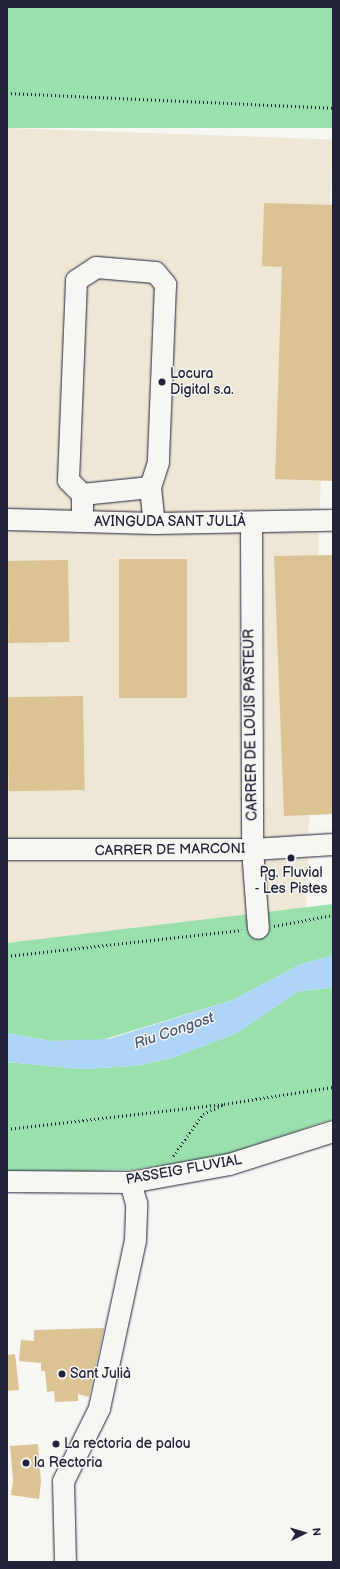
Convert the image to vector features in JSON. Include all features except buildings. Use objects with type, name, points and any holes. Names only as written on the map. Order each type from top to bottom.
[{"type":"street","points":[[82,522],[82,494],[68,480],[76,280],[96,267],[155,272],[165,284],[158,462],[150,486],[154,523]]},
{"type":"street","points":[[82,494],[150,486]]},
{"type":"street","name":"AVINGUDA SANT JULIÀ","points":[[7,519],[154,523],[333,520]]},
{"type":"street","name":"CARRER DE LOUIS PASTEUR","points":[[251,522],[252,849],[258,928]]},
{"type":"street","name":"CARRER DE MARCONI","points":[[7,849],[252,849],[333,844]]},
{"type":"street","name":"PASSEIG FLUVIAL","points":[[7,1181],[130,1182],[229,1164],[333,1131]]},
{"type":"street","points":[[66,1562],[63,1481],[99,1408],[135,1240],[136,1203],[130,1182]]},
{"type":"path","points":[[7,93],[333,108]]},
{"type":"path","points":[[7,956],[258,928],[333,916]]},
{"type":"path","points":[[7,1128],[224,1104],[333,1087]]},
{"type":"path","points":[[156,1177],[202,1114],[224,1104]]},
{"type":"shaded area","points":[[7,128],[333,139],[304,954],[7,943]]},
{"type":"green space","points":[[7,7],[333,7],[333,128],[7,128]]},
{"type":"green space","points":[[333,904],[333,955],[299,965],[233,1000],[102,1040],[50,1041],[7,1033],[7,943]]},
{"type":"green space","points":[[333,987],[333,1119],[218,1157],[131,1170],[7,1173],[7,1062],[80,1069],[135,1066],[172,1058],[237,1033],[297,992]]},
{"type":"water","name":"Riu Congost","points":[[333,955],[333,987],[297,992],[237,1033],[172,1058],[135,1066],[80,1069],[7,1062],[7,1033],[50,1041],[109,1039],[233,1000],[299,965]]},
{"type":"place","name":"Locura Digital s.a.","points":[[162,382]]},
{"type":"place","name":"Pg. Fluvial - Les Pistes","points":[[291,858]]},
{"type":"place","name":"Sant Julià","points":[[62,1374]]},
{"type":"place","name":"La rectoria de palou","points":[[56,1444]]},
{"type":"place","name":"la Rectoria","points":[[26,1463]]}]
